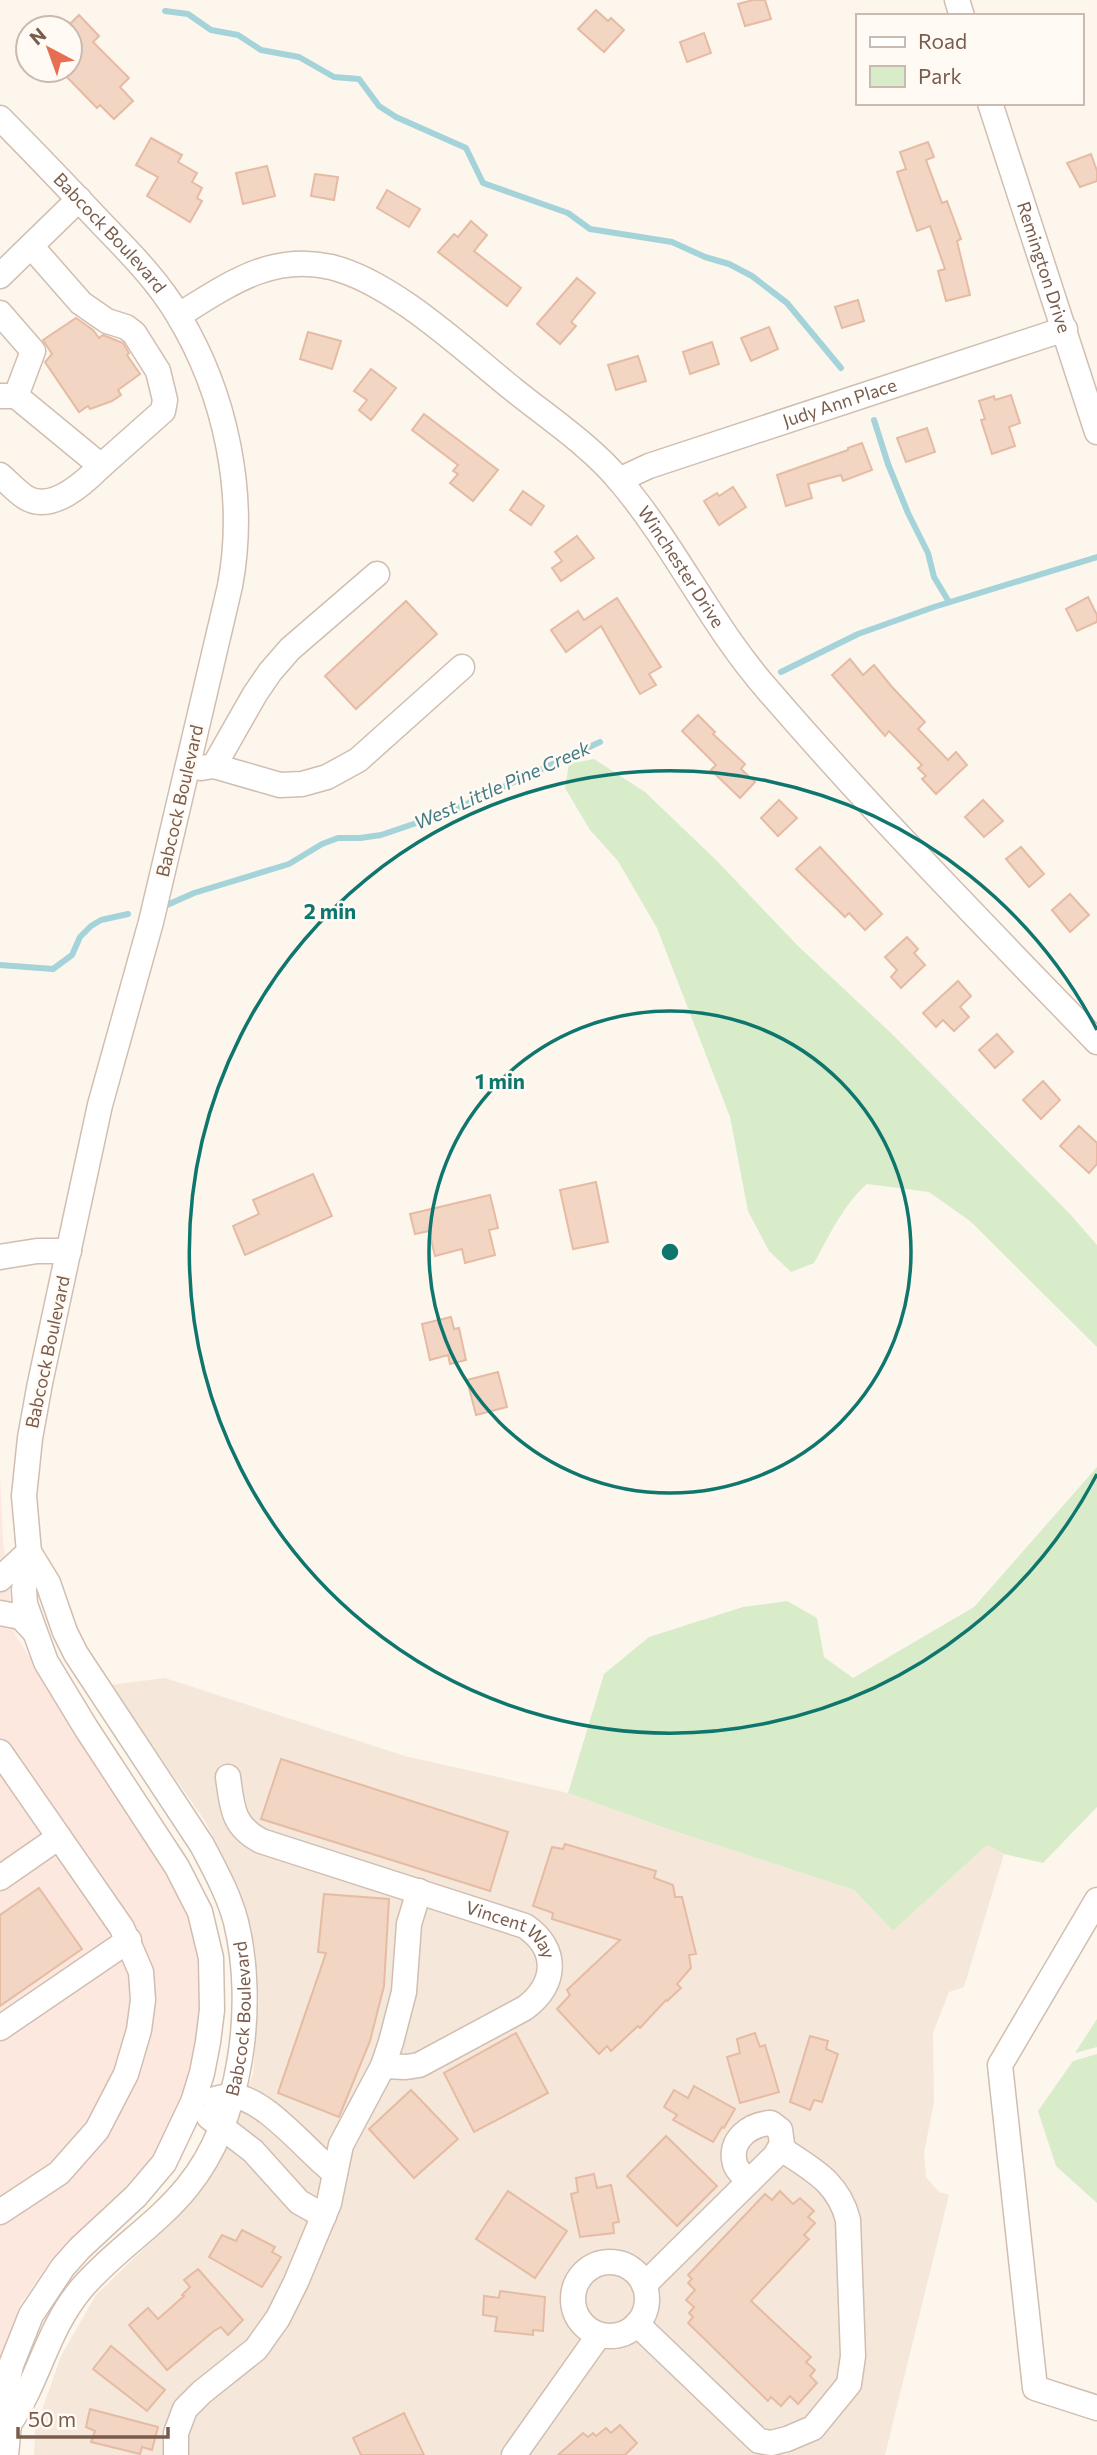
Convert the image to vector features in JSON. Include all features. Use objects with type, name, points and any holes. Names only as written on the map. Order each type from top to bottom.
[{"type":"street","name":"Remington Drive","points":[[991,105],[1097,432]]},
{"type":"street","name":"Babcock Boulevard","points":[[0,118],[145,269],[179,315],[213,388],[223,423],[235,490],[236,518],[232,575],[187,770],[151,922],[100,1105],[40,1383],[27,1458],[24,1496],[29,1552],[25,1604],[34,1631],[58,1684],[177,1867],[207,1932],[213,1985],[208,2042],[193,2102],[176,2142],[150,2182],[63,2267],[31,2315],[11,2365],[5,2394],[9,2424],[6,2455]]},
{"type":"street","points":[[0,276],[79,199]]},
{"type":"street","points":[[0,475],[26,498],[38,502],[54,500],[84,482],[163,411],[165,400],[158,372],[134,333],[126,327],[107,321],[81,303],[31,246]]},
{"type":"street","name":"Winchester Drive","points":[[179,315],[251,274],[282,264],[314,264],[358,275],[405,304],[585,447],[619,480],[640,506],[722,630],[765,687],[961,901],[1097,1042]]},
{"type":"street","points":[[0,313],[33,351],[8,396],[101,466]]},
{"type":"street","name":"Judy Ann Place","points":[[619,480],[649,466],[1065,329]]},
{"type":"street","points":[[214,766],[270,672],[290,649],[377,574]]},
{"type":"street","points":[[187,770],[214,766],[280,785],[327,777],[358,760],[462,667]]},
{"type":"street","points":[[0,1257],[37,1251],[69,1251]]},
{"type":"street","name":"Babcock Boulevard","points":[[9,2424],[25,2400],[37,2366],[65,2311],[81,2289],[170,2206],[189,2185],[210,2150],[231,2096],[241,2050],[246,1984],[235,1920],[225,1891],[202,1845],[76,1654],[65,1632],[48,1583],[29,1552]]},
{"type":"street","points":[[0,1579],[29,1552]]},
{"type":"street","points":[[0,1613],[21,1617],[34,1631]]},
{"type":"street","points":[[0,1752],[129,1940],[141,1972],[144,2000],[139,2030],[122,2084],[97,2130],[59,2173],[0,2212]]},
{"type":"street","name":"Vincent Way","points":[[228,1777],[237,1820],[247,1833],[261,1840],[525,1926],[537,1934],[547,1948],[550,1960],[549,1976],[536,2000],[525,2008],[429,2061],[406,2067],[383,2066]]},
{"type":"street","points":[[0,1878],[59,1837]]},
{"type":"street","points":[[176,2455],[176,2432],[185,2409],[256,2349],[267,2335],[296,2282],[334,2190],[341,2145],[383,2066],[404,1992],[409,1924],[419,1891]]},
{"type":"street","points":[[1097,1900],[1000,2065],[1035,2388],[1097,2408]]},
{"type":"street","points":[[0,2028],[129,1940]]},
{"type":"street","points":[[193,2102],[231,2096],[245,2099],[275,2119],[335,2174]]},
{"type":"street","points":[[193,2102],[220,2127],[253,2151],[299,2202],[324,2216]]},
{"type":"street","points":[[253,2151],[275,2119]]},
{"type":"street","points":[[644,2285],[749,2182],[775,2156],[782,2144],[780,2130],[771,2123],[758,2123],[746,2130],[734,2152],[738,2169],[749,2182]]},
{"type":"street","points":[[637,2324],[759,2441],[771,2443],[813,2428],[841,2396],[849,2384],[853,2356],[848,2220],[844,2203],[826,2179],[780,2148]]},
{"type":"street","points":[[611,2261],[634,2270],[644,2285],[647,2304],[643,2317],[637,2324],[624,2333],[612,2336],[599,2335],[579,2322],[572,2299],[574,2287],[588,2267],[611,2261]]},
{"type":"street","points":[[514,2455],[599,2335]]},
{"type":"shaded area","points":[[0,1472],[3,1541],[15,1634],[176,1891],[193,1926],[201,1968],[198,2035],[184,2100],[152,2161],[51,2260],[20,2305],[0,2371]]},
{"type":"shaded area","points":[[165,1678],[405,1756],[568,1793],[854,1890],[893,1931],[987,1845],[1004,1854],[964,1987],[949,1992],[933,2033],[934,2102],[924,2153],[926,2177],[939,2192],[949,2195],[885,2455],[34,2455],[35,2430],[61,2356],[96,2295],[190,2204],[221,2160],[253,2074],[259,1999],[253,1939],[233,1876],[205,1821],[109,1685]]},
{"type":"green space","points":[[594,759],[645,792],[716,860],[798,946],[891,1033],[1070,1214],[1097,1245],[1097,1347],[970,1221],[929,1192],[867,1184],[844,1211],[814,1263],[791,1272],[769,1251],[748,1211],[730,1117],[657,928],[618,861],[590,830],[565,788],[569,764]]},
{"type":"green space","points":[[1097,1467],[1097,1807],[1043,1863],[1004,1854],[987,1845],[893,1931],[854,1890],[568,1793],[604,1674],[649,1637],[743,1607],[787,1601],[817,1618],[824,1657],[853,1678],[974,1607]]},
{"type":"green space","points":[[1097,2019],[1097,2047],[1075,2053]]},
{"type":"green space","points":[[1097,2054],[1097,2203],[1056,2166],[1038,2111],[1073,2061]]},
{"type":"building","points":[[765,0],[771,19],[745,26],[738,4]]},
{"type":"building","points":[[596,10],[608,21],[611,18],[624,30],[604,52],[578,29]]},
{"type":"building","points":[[84,20],[99,36],[93,42],[129,78],[120,87],[133,101],[114,119],[100,105],[97,108],[74,84],[84,84]]},
{"type":"building","points":[[704,33],[711,53],[687,62],[680,42]]},
{"type":"building","points":[[151,138],[182,155],[178,162],[197,173],[192,182],[202,188],[197,198],[202,201],[190,222],[147,196],[158,177],[136,165]]},
{"type":"building","points":[[928,142],[934,157],[926,160],[942,203],[947,201],[961,239],[957,241],[970,295],[946,301],[938,271],[945,269],[930,226],[917,231],[897,172],[906,169],[900,152]]},
{"type":"building","points":[[1091,154],[1097,171],[1097,181],[1080,187],[1067,163]]},
{"type":"building","points":[[267,166],[275,196],[243,204],[236,173]]},
{"type":"building","points":[[315,174],[338,177],[334,200],[311,196]]},
{"type":"building","points":[[387,190],[420,209],[409,227],[377,208]]},
{"type":"building","points":[[471,221],[487,235],[474,251],[521,288],[507,306],[438,252],[454,234],[458,237]]},
{"type":"building","points":[[577,278],[595,293],[571,322],[576,326],[560,344],[537,324]]},
{"type":"building","points":[[858,300],[864,321],[842,328],[835,307]]},
{"type":"building","points":[[76,318],[99,338],[103,335],[123,343],[129,353],[127,355],[140,374],[118,390],[121,395],[112,401],[90,409],[88,406],[79,412],[45,362],[52,354],[43,340]]},
{"type":"building","points":[[769,327],[778,349],[751,361],[741,338]]},
{"type":"building","points":[[308,332],[341,341],[332,369],[300,359]]},
{"type":"building","points":[[712,342],[719,364],[690,374],[683,352]]},
{"type":"building","points":[[638,356],[646,381],[616,390],[608,365]]},
{"type":"building","points":[[371,369],[396,388],[371,420],[359,410],[367,400],[354,391]]},
{"type":"building","points":[[1011,395],[1020,423],[1009,427],[1015,446],[992,454],[981,420],[985,419],[979,401],[994,396],[995,400]]},
{"type":"building","points":[[424,414],[498,470],[473,501],[450,483],[458,474],[453,471],[458,465],[412,430]]},
{"type":"building","points":[[927,428],[935,452],[906,462],[897,438]]},
{"type":"building","points":[[862,443],[872,470],[843,481],[841,475],[808,484],[812,498],[786,506],[777,475]]},
{"type":"building","points":[[733,487],[746,507],[719,525],[704,501]]},
{"type":"building","points":[[523,491],[544,506],[531,525],[510,510]]},
{"type":"building","points":[[577,536],[594,558],[561,581],[552,568],[562,561],[555,552]]},
{"type":"building","points":[[1088,597],[1097,615],[1097,622],[1077,631],[1066,609]]},
{"type":"building","points":[[617,598],[661,667],[649,674],[656,685],[640,694],[601,626],[566,652],[551,630],[578,611],[584,620]]},
{"type":"building","points":[[406,601],[437,634],[356,709],[325,676]]},
{"type":"building","points":[[850,659],[863,675],[874,665],[925,722],[918,729],[948,760],[956,752],[967,765],[936,794],[922,779],[926,776],[918,768],[922,765],[889,731],[885,736],[832,675]]},
{"type":"building","points":[[698,715],[715,732],[713,734],[745,764],[741,769],[755,782],[740,798],[711,770],[716,765],[682,731]]},
{"type":"building","points":[[779,800],[797,818],[778,836],[761,818]]},
{"type":"building","points":[[983,800],[1003,821],[984,837],[965,817]]},
{"type":"building","points":[[820,847],[882,914],[865,930],[849,913],[845,917],[796,869]]},
{"type":"building","points":[[1021,847],[1044,874],[1029,887],[1006,859]]},
{"type":"building","points":[[1070,894],[1089,915],[1070,932],[1052,910]]},
{"type":"building","points":[[907,937],[918,949],[914,953],[925,965],[901,988],[891,977],[897,970],[885,957]]},
{"type":"building","points":[[958,981],[971,996],[960,1007],[969,1017],[954,1031],[943,1020],[936,1027],[923,1013]]},
{"type":"building","points":[[997,1034],[1013,1052],[995,1068],[979,1050]]},
{"type":"building","points":[[1043,1081],[1060,1100],[1041,1119],[1023,1100]]},
{"type":"building","points":[[1079,1126],[1097,1143],[1097,1164],[1089,1173],[1060,1146]]},
{"type":"building","points":[[313,1174],[332,1216],[245,1255],[233,1226],[259,1214],[253,1200]]},
{"type":"building","points":[[596,1182],[608,1242],[573,1249],[560,1190]]},
{"type":"building","points":[[490,1195],[498,1228],[489,1230],[495,1255],[465,1263],[462,1249],[435,1256],[429,1231],[415,1234],[410,1214]]},
{"type":"building","points":[[451,1317],[454,1329],[459,1328],[466,1360],[450,1364],[448,1355],[430,1360],[422,1324]]},
{"type":"building","points":[[498,1372],[507,1407],[476,1415],[467,1380]]},
{"type":"building","points":[[281,1759],[508,1832],[490,1891],[261,1819]]},
{"type":"building","points":[[565,1844],[656,1871],[654,1878],[673,1885],[675,1897],[682,1897],[696,1954],[689,1955],[691,1968],[677,1984],[681,1988],[640,2028],[638,2026],[611,2051],[607,2046],[599,2054],[557,2009],[570,1995],[567,1990],[620,1940],[552,1919],[553,1913],[533,1906],[552,1847],[563,1849]]},
{"type":"building","points":[[39,1888],[82,1949],[0,2006],[0,1915]]},
{"type":"building","points":[[324,1894],[389,1899],[384,1986],[370,2041],[339,2117],[278,2093],[326,1953],[318,1952]]},
{"type":"building","points":[[516,2033],[548,2093],[474,2132],[444,2073]]},
{"type":"building","points":[[755,2033],[760,2047],[765,2045],[779,2092],[740,2103],[727,2057],[740,2053],[737,2039]]},
{"type":"building","points":[[810,2036],[828,2041],[826,2049],[838,2054],[822,2102],[814,2100],[810,2110],[790,2102]]},
{"type":"building","points":[[694,2086],[735,2109],[713,2142],[673,2120],[677,2115],[664,2107],[674,2090],[688,2098]]},
{"type":"building","points":[[411,2090],[458,2139],[414,2178],[369,2129]]},
{"type":"building","points":[[666,2136],[717,2186],[677,2226],[627,2176]]},
{"type":"building","points":[[594,2174],[597,2188],[611,2185],[619,2222],[613,2223],[614,2233],[580,2237],[571,2194],[578,2192],[576,2178]]},
{"type":"building","points":[[508,2191],[567,2231],[535,2278],[476,2239]]},
{"type":"building","points":[[780,2191],[793,2204],[800,2198],[814,2211],[808,2217],[815,2223],[804,2235],[809,2239],[751,2301],[811,2357],[806,2362],[815,2370],[810,2376],[817,2383],[798,2404],[790,2396],[781,2406],[771,2397],[768,2401],[688,2323],[693,2317],[689,2313],[694,2307],[686,2300],[695,2290],[688,2283],[692,2279],[688,2275],[765,2194],[772,2200]]},
{"type":"building","points":[[242,2230],[275,2247],[272,2252],[281,2257],[262,2287],[209,2257],[222,2235],[236,2241]]},
{"type":"building","points":[[198,2269],[243,2320],[228,2335],[221,2327],[214,2331],[167,2370],[129,2325],[148,2308],[158,2319],[184,2296],[182,2295],[190,2287],[184,2280]]},
{"type":"building","points":[[500,2291],[545,2297],[543,2331],[533,2330],[533,2335],[495,2331],[497,2317],[483,2315],[484,2296],[499,2298]]},
{"type":"building","points":[[111,2346],[165,2390],[147,2411],[93,2369]]},
{"type":"building","points":[[90,2409],[158,2427],[152,2450],[142,2447],[140,2454],[91,2442],[95,2431],[86,2427]]},
{"type":"building","points":[[404,2413],[424,2455],[361,2455],[353,2438]]},
{"type":"building","points":[[620,2425],[637,2443],[625,2455],[558,2455],[583,2433],[588,2437],[593,2433],[596,2436],[606,2428],[611,2433]]},
{"type":"waterway","points":[[165,11],[188,14],[211,30],[238,35],[261,50],[299,57],[334,77],[359,79],[379,106],[396,117],[466,148],[483,183],[568,213],[590,229],[672,242],[752,276],[787,303],[841,368]]},
{"type":"waterway","points":[[874,420],[888,464],[928,553],[934,577],[949,602]]},
{"type":"waterway","name":"West Little Pine Creek","points":[[781,672],[858,634],[934,607],[1097,557]]},
{"type":"waterway","name":"West Little Pine Creek","points":[[167,905],[194,893],[289,864],[322,844],[338,838],[381,835],[449,812],[600,742]]},
{"type":"waterway","name":"West Little Pine Creek","points":[[0,965],[53,969],[72,955],[80,937],[91,926],[101,920],[128,914]]}]
